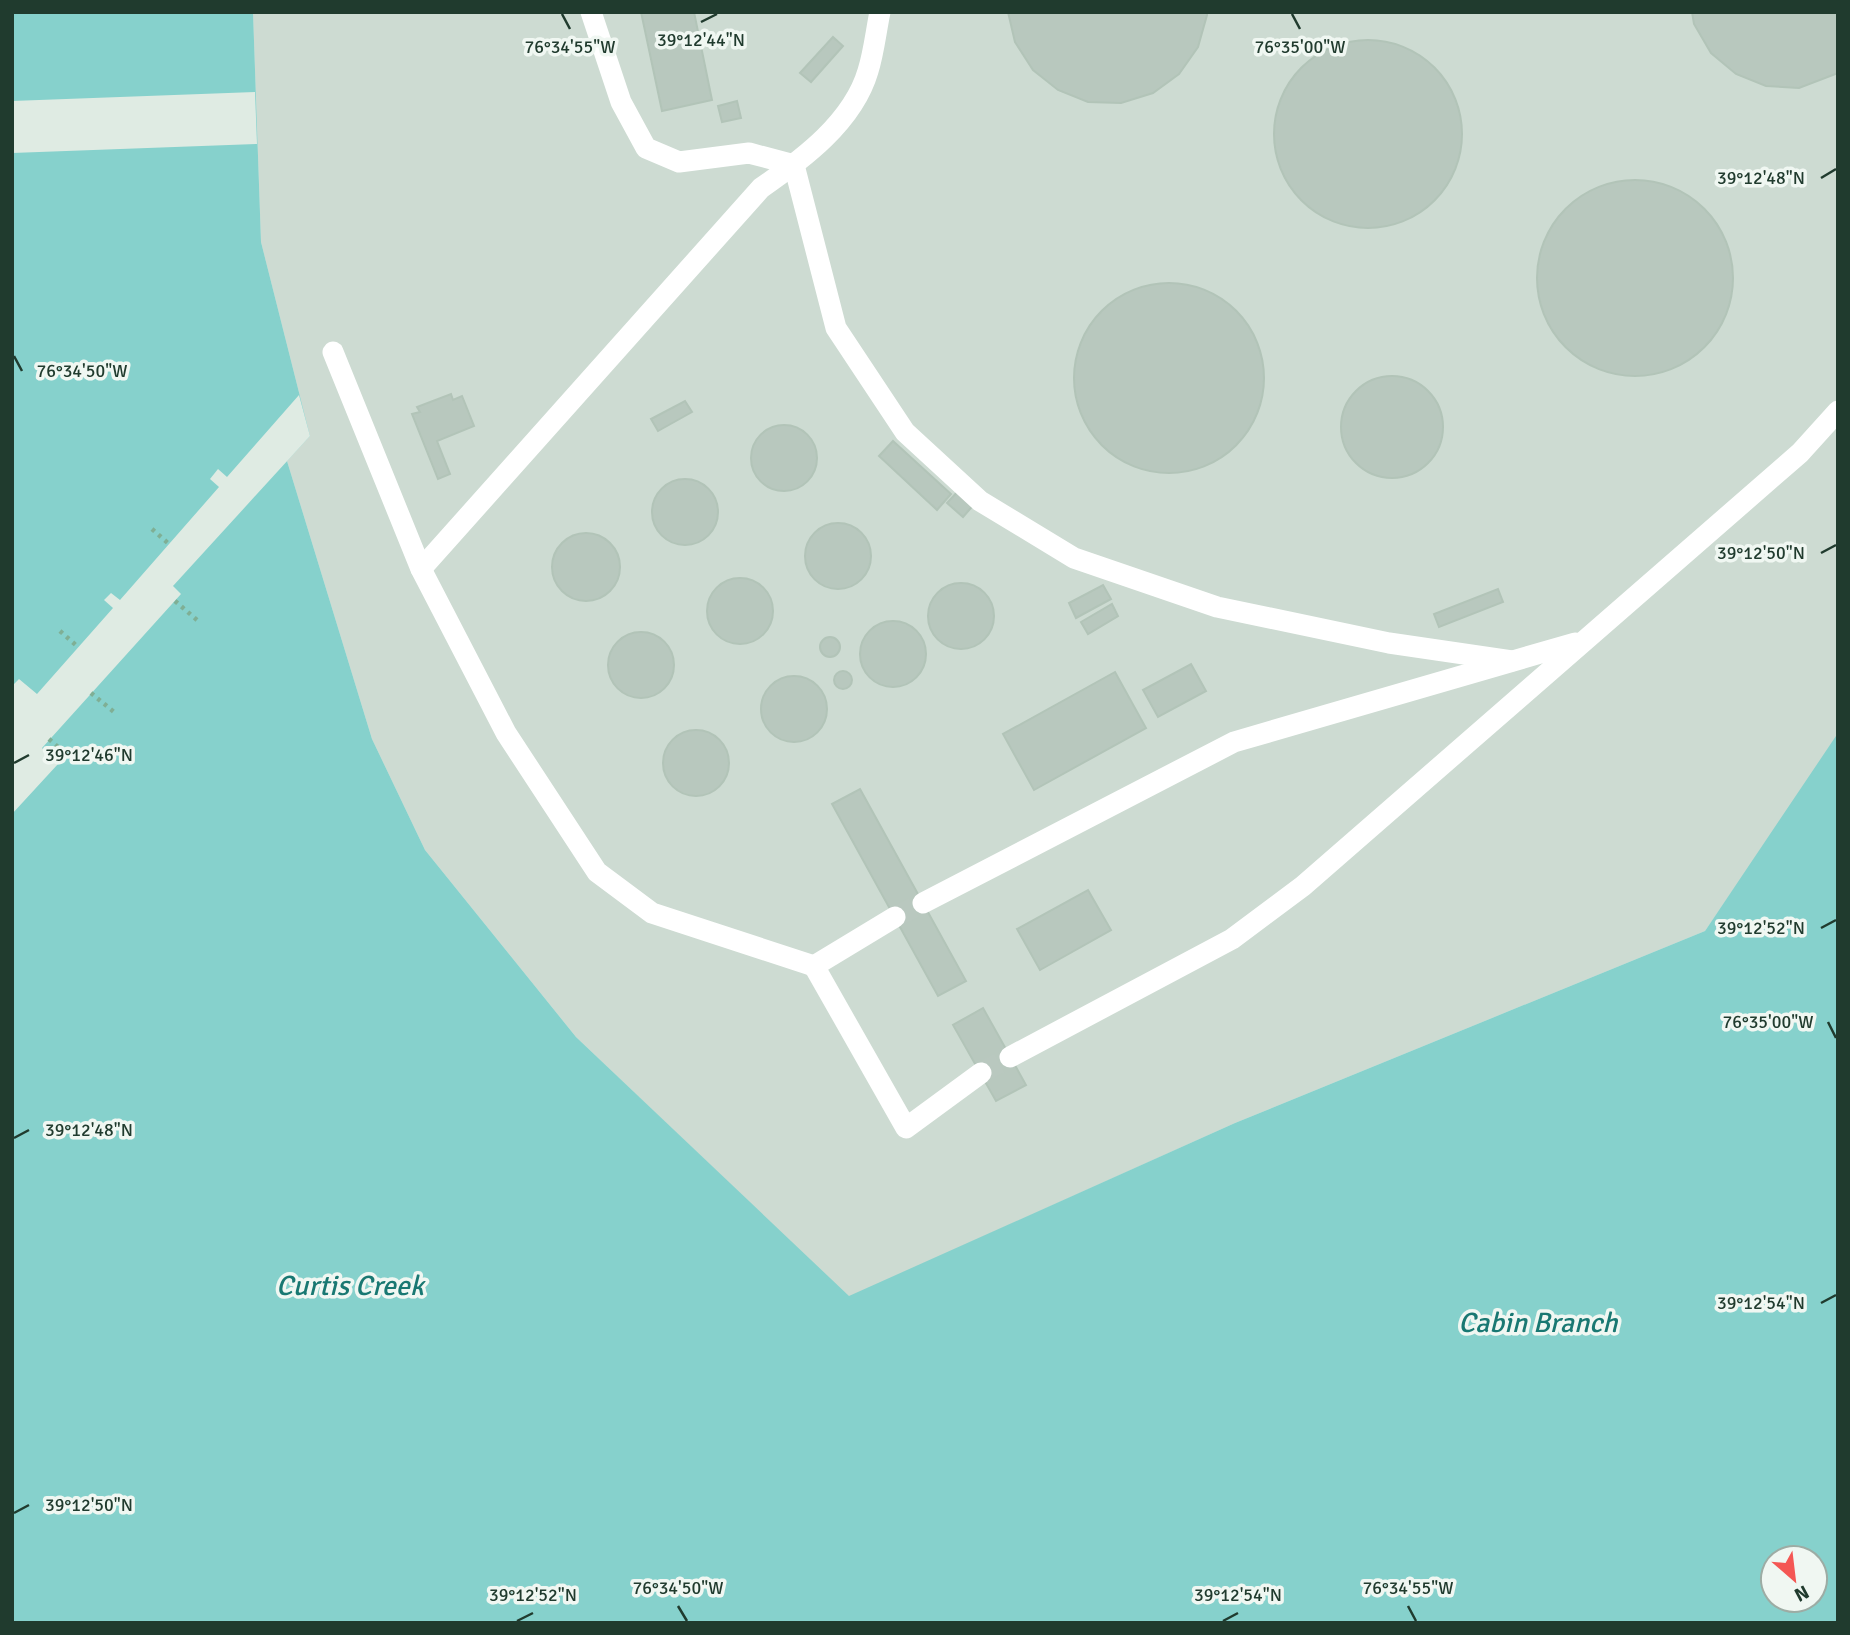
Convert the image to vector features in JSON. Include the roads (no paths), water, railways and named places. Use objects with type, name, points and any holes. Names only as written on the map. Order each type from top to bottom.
[{"type":"lane","points":[[591,12],[621,102],[646,148],[679,162],[749,153],[794,165]]},
{"type":"lane","points":[[421,569],[761,188],[794,165],[839,124],[868,73],[880,12]]},
{"type":"lane","points":[[794,165],[836,328],[905,432],[980,500],[1074,558],[1217,607],[1389,643],[1512,661]]},
{"type":"lane","points":[[333,352],[421,569],[506,733],[597,872],[652,913],[814,966],[906,1128],[981,1073]]},
{"type":"lane","points":[[1010,1057],[1232,939],[1303,886],[1800,453],[1838,411]]},
{"type":"lane","points":[[923,902],[1234,742],[1582,641]]},
{"type":"lane","points":[[814,966],[895,917]]},
{"type":"water","points":[[12,12],[253,12],[261,242],[310,436],[287,461],[372,739],[425,850],[576,1037],[849,1296],[1235,1123],[1705,931],[1838,733],[1838,1623],[12,1623]]},
{"type":"tunnel","points":[[895,917],[923,903]]},
{"type":"tunnel","points":[[981,1073],[1010,1057]]},
{"type":"water label","name":"Curtis Creek","points":[[350,1286]]},
{"type":"water label","name":"Cabin Branch","points":[[1538,1323]]}]
